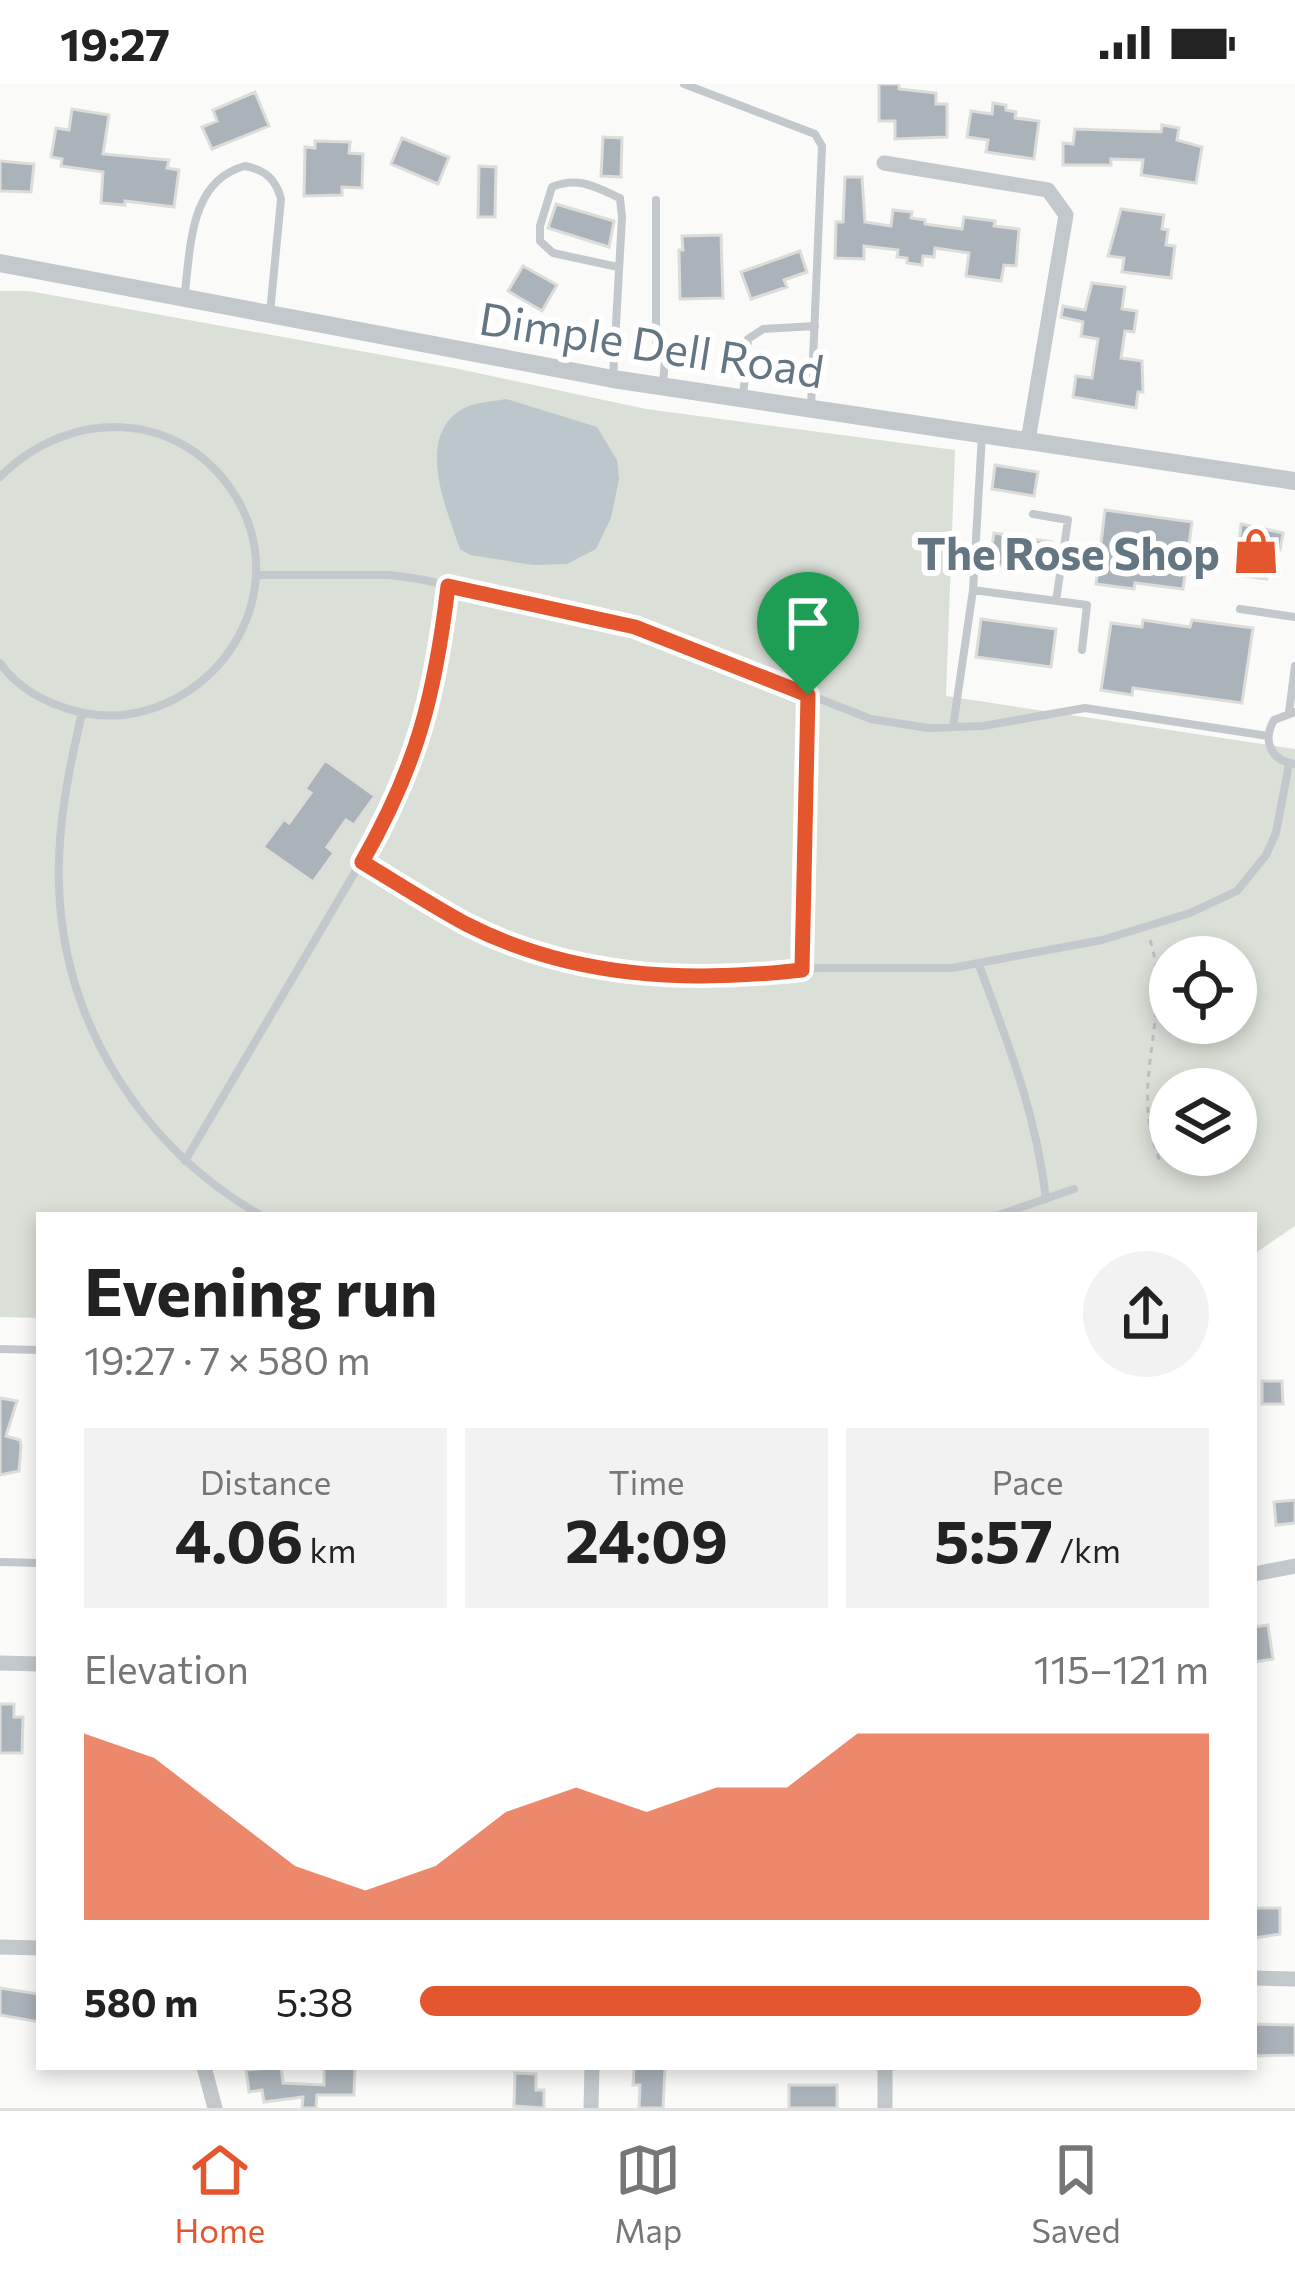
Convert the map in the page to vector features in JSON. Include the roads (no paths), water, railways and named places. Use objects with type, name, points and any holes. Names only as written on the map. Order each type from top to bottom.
[{"type":"street","points":[[884,164],[1048,190],[1066,215],[1028,441]]},
{"type":"street","name":"Dimple Dell Road","points":[[0,263],[614,379],[1295,482]]},
{"type":"street","points":[[1257,1573],[1295,1566]]},
{"type":"street","points":[[0,1663],[36,1664]]},
{"type":"street","points":[[0,1946],[36,1948]]},
{"type":"street","points":[[1257,1978],[1295,1979]]},
{"type":"street","points":[[205,2070],[215,2108]]},
{"type":"street","points":[[591,2108],[592,2070]]},
{"type":"street","points":[[885,2070],[885,2108]]},
{"type":"lane","points":[[684,84],[815,134],[822,146],[811,410]]},
{"type":"lane","points":[[184,299],[199,205],[220,177],[245,166],[266,172],[279,187],[281,199],[269,315]]},
{"type":"lane","points":[[614,379],[618,267],[620,198],[587,182],[568,181],[552,187],[540,241],[553,254],[618,267]]},
{"type":"lane","points":[[656,200],[656,342],[666,346],[663,387]]},
{"type":"lane","points":[[742,399],[748,339],[763,329],[815,326]]},
{"type":"lane","points":[[0,477],[62,434],[125,426],[164,436],[196,452],[236,497],[247,521],[256,574],[241,634],[221,665],[178,700],[151,711],[116,716],[82,712],[25,688],[0,663]]},
{"type":"lane","points":[[953,728],[973,590],[982,434]]},
{"type":"lane","points":[[1033,514],[1068,520],[1057,601]]},
{"type":"lane","points":[[256,574],[390,575],[635,627],[871,719],[953,728],[1084,708],[1268,736]]},
{"type":"lane","points":[[185,1161],[395,804],[435,681],[448,586]]},
{"type":"lane","points":[[973,590],[1087,605],[1082,650]]},
{"type":"lane","points":[[1240,609],[1295,617]]},
{"type":"lane","points":[[362,862],[468,925],[569,963],[673,978],[979,965],[1042,954],[1214,904],[1237,891],[1252,874],[1276,833],[1292,764],[1272,752],[1268,736],[1274,720],[1292,712],[1295,666]]},
{"type":"lane","points":[[802,970],[808,695]]},
{"type":"lane","points":[[82,712],[63,805],[60,846],[61,908],[70,968],[99,1046],[146,1119],[185,1161],[224,1194],[255,1212]]},
{"type":"lane","points":[[979,965],[1032,1112],[1046,1199]]},
{"type":"lane","points":[[1007,1212],[1074,1190]]},
{"type":"lane","points":[[0,1349],[36,1350]]},
{"type":"lane","points":[[0,1562],[36,1563]]},
{"type":"place","name":"The Rose Shop","points":[[1256,551]]}]
